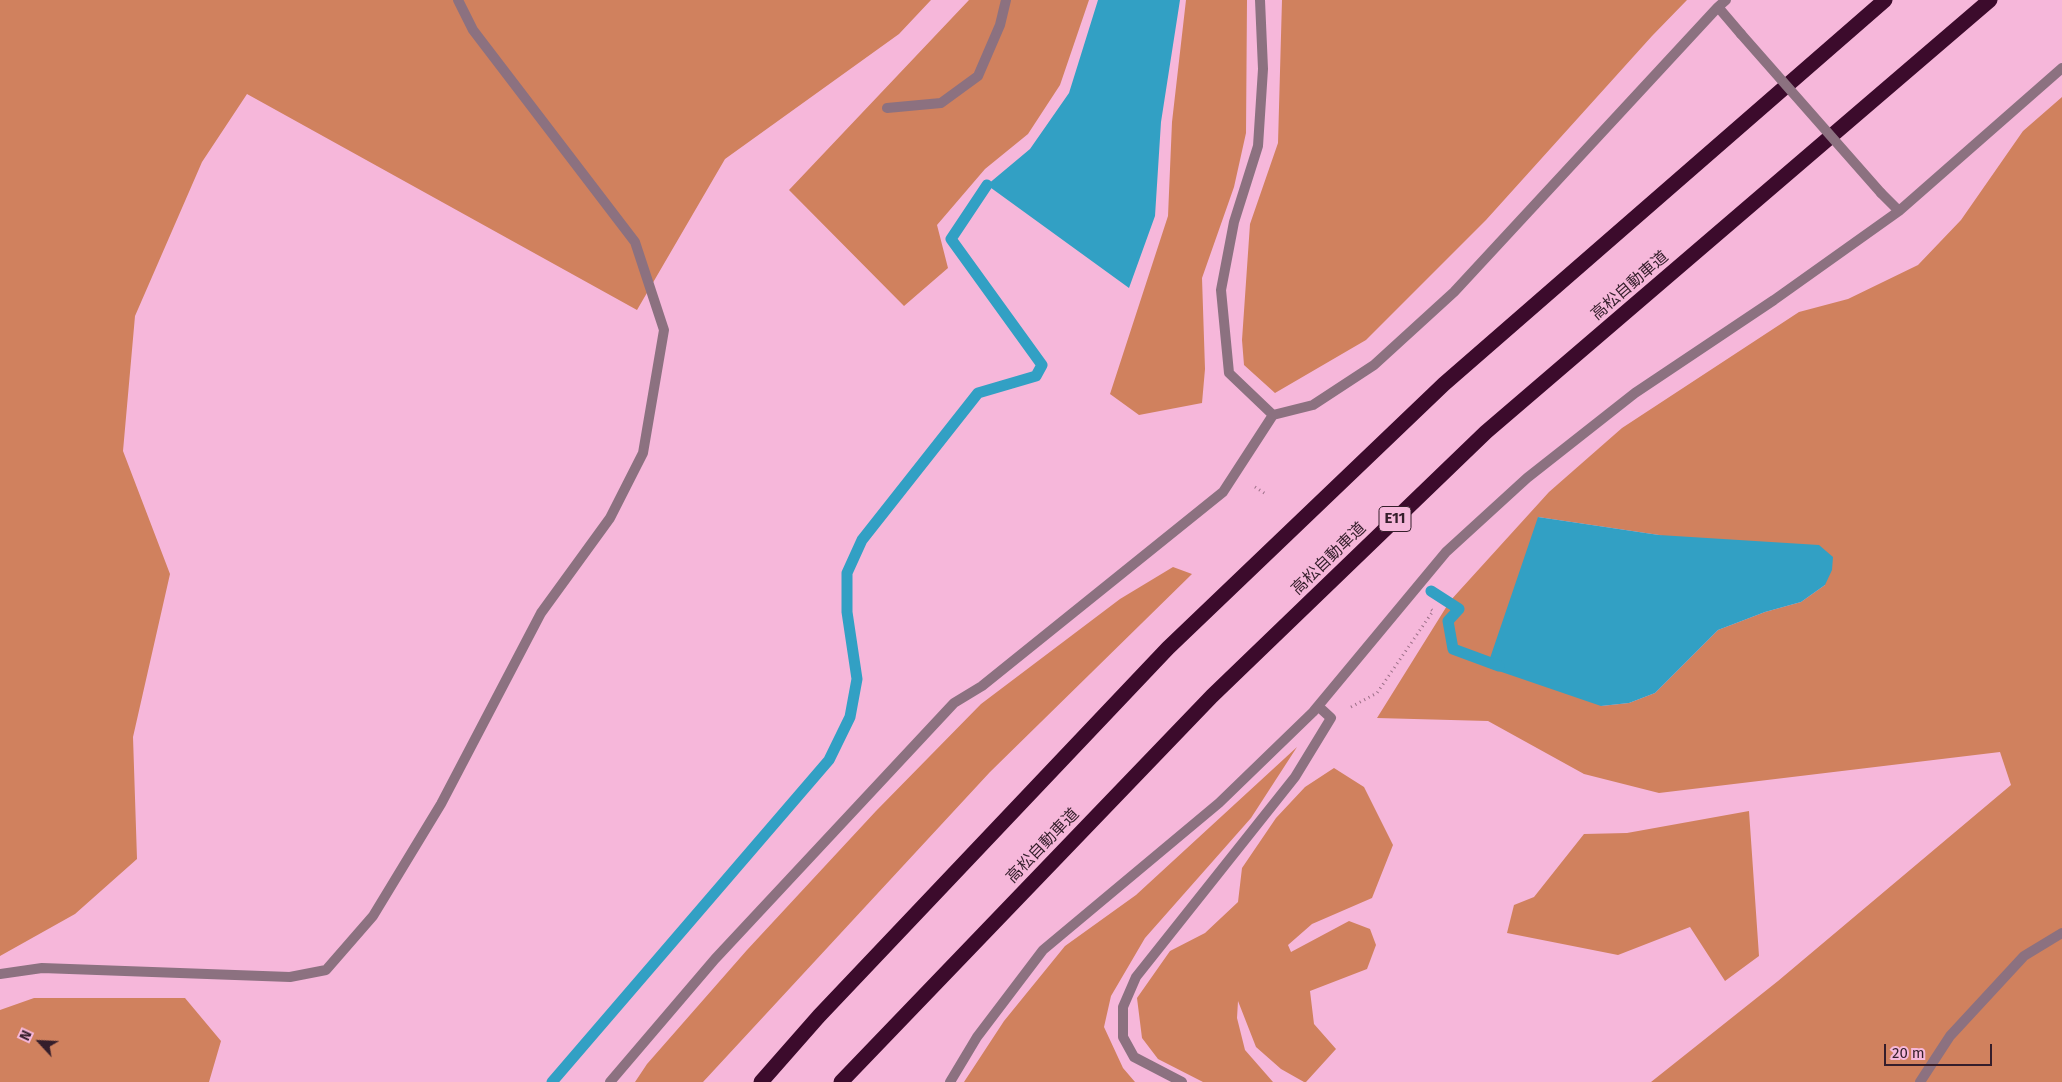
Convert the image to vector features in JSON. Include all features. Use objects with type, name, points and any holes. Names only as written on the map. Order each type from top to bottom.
[{"type":"highway","points":[[761,1082],[826,1008],[1168,648],[1444,384],[1885,0]]},
{"type":"highway","name":"高松自動車道","points":[[841,1082],[1212,696],[1486,432],[1990,0]]},
{"type":"street","points":[[0,974],[42,968],[290,977],[326,970],[373,916],[441,804],[541,612],[610,518],[643,453],[664,330],[635,242],[473,30],[458,0]]},
{"type":"street","points":[[886,108],[941,103],[978,76],[1000,25],[1006,0]]},
{"type":"street","points":[[1260,0],[1263,69],[1258,146],[1234,222],[1221,290],[1229,373],[1273,415]]},
{"type":"street","points":[[610,1082],[715,959],[954,703],[982,686],[1005,668],[1223,492],[1273,415],[1313,404],[1374,365],[1454,292],[1722,3],[1741,34],[1881,193],[1899,210]]},
{"type":"street","points":[[950,1082],[977,1038],[1043,950],[1219,804],[1318,706],[1446,552],[1527,478],[1635,393],[1774,300],[1899,210],[2062,68]]},
{"type":"street","points":[[1182,1082],[1134,1057],[1123,1037],[1123,1007],[1136,977],[1295,777],[1331,718],[1318,706]]},
{"type":"street","points":[[1920,1082],[1950,1036],[2024,956],[2062,933]]},
{"type":"path","points":[[1331,718],[1377,693],[1433,611],[1427,606]]},
{"type":"shaded area","points":[[0,0],[931,0],[899,34],[725,159],[637,310],[247,94],[202,162],[135,316],[123,451],[170,574],[133,737],[137,859],[75,914],[0,956]]},
{"type":"shaded area","points":[[969,0],[1089,0],[1060,85],[1028,134],[985,169],[937,225],[948,268],[904,306],[789,190]]},
{"type":"shaded area","points":[[1186,0],[1247,0],[1246,133],[1234,187],[1202,278],[1205,369],[1202,403],[1139,415],[1110,394],[1168,216],[1172,122]]},
{"type":"shaded area","points":[[1282,0],[1687,0],[1652,36],[1486,220],[1366,340],[1275,393],[1244,365],[1242,340],[1250,224],[1278,143]]},
{"type":"shaded area","points":[[2062,97],[2062,1082],[1651,1082],[1778,981],[2011,785],[2000,752],[1659,793],[1584,774],[1488,721],[1377,718],[1450,601],[1549,492],[1622,428],[1799,312],[1848,299],[1918,265],[1961,220],[2023,131]],"holes":[[[1538,517],[1659,535],[1825,585],[1801,602],[1765,612],[1718,630],[1655,693],[1629,703],[1601,706]]]},
{"type":"shaded area","points":[[1173,567],[1192,574],[990,772],[703,1082],[635,1082],[647,1064],[747,950],[876,811],[981,704],[1120,599]]},
{"type":"shaded area","points":[[1297,747],[1251,818],[1145,938],[1111,996],[1104,1027],[1123,1068],[1135,1082],[964,1082],[1004,1021],[1065,946],[1136,895]]},
{"type":"shaded area","points":[[1334,768],[1364,787],[1393,845],[1372,898],[1312,924],[1288,945],[1291,952],[1349,921],[1370,929],[1376,945],[1367,969],[1310,991],[1314,1024],[1336,1049],[1304,1082],[1281,1069],[1256,1047],[1238,1001],[1237,1018],[1245,1050],[1273,1082],[1203,1082],[1158,1059],[1142,1038],[1137,998],[1170,951],[1205,933],[1238,902],[1242,868],[1276,818],[1305,787]]},
{"type":"shaded area","points":[[1749,811],[1759,956],[1725,981],[1690,927],[1618,955],[1507,933],[1514,905],[1534,897],[1584,834],[1627,833]]},
{"type":"shaded area","points":[[34,998],[185,998],[221,1041],[209,1082],[0,1082],[0,1010]]},
{"type":"water","points":[[1098,0],[1180,0],[1161,122],[1155,216],[1129,288],[987,185],[1030,149],[1069,93]]},
{"type":"water","points":[[1538,517],[1659,535],[1819,545],[1833,557],[1832,570],[1825,585],[1801,602],[1765,612],[1718,630],[1655,693],[1629,703],[1601,706],[1487,667]]},
{"type":"waterway","points":[[552,1082],[829,760],[850,717],[857,679],[847,612],[847,573],[862,540],[978,393],[1036,376],[1042,365],[951,239],[987,185]]},
{"type":"waterway","points":[[1431,591],[1459,609],[1448,621],[1453,649],[1499,666]]}]
